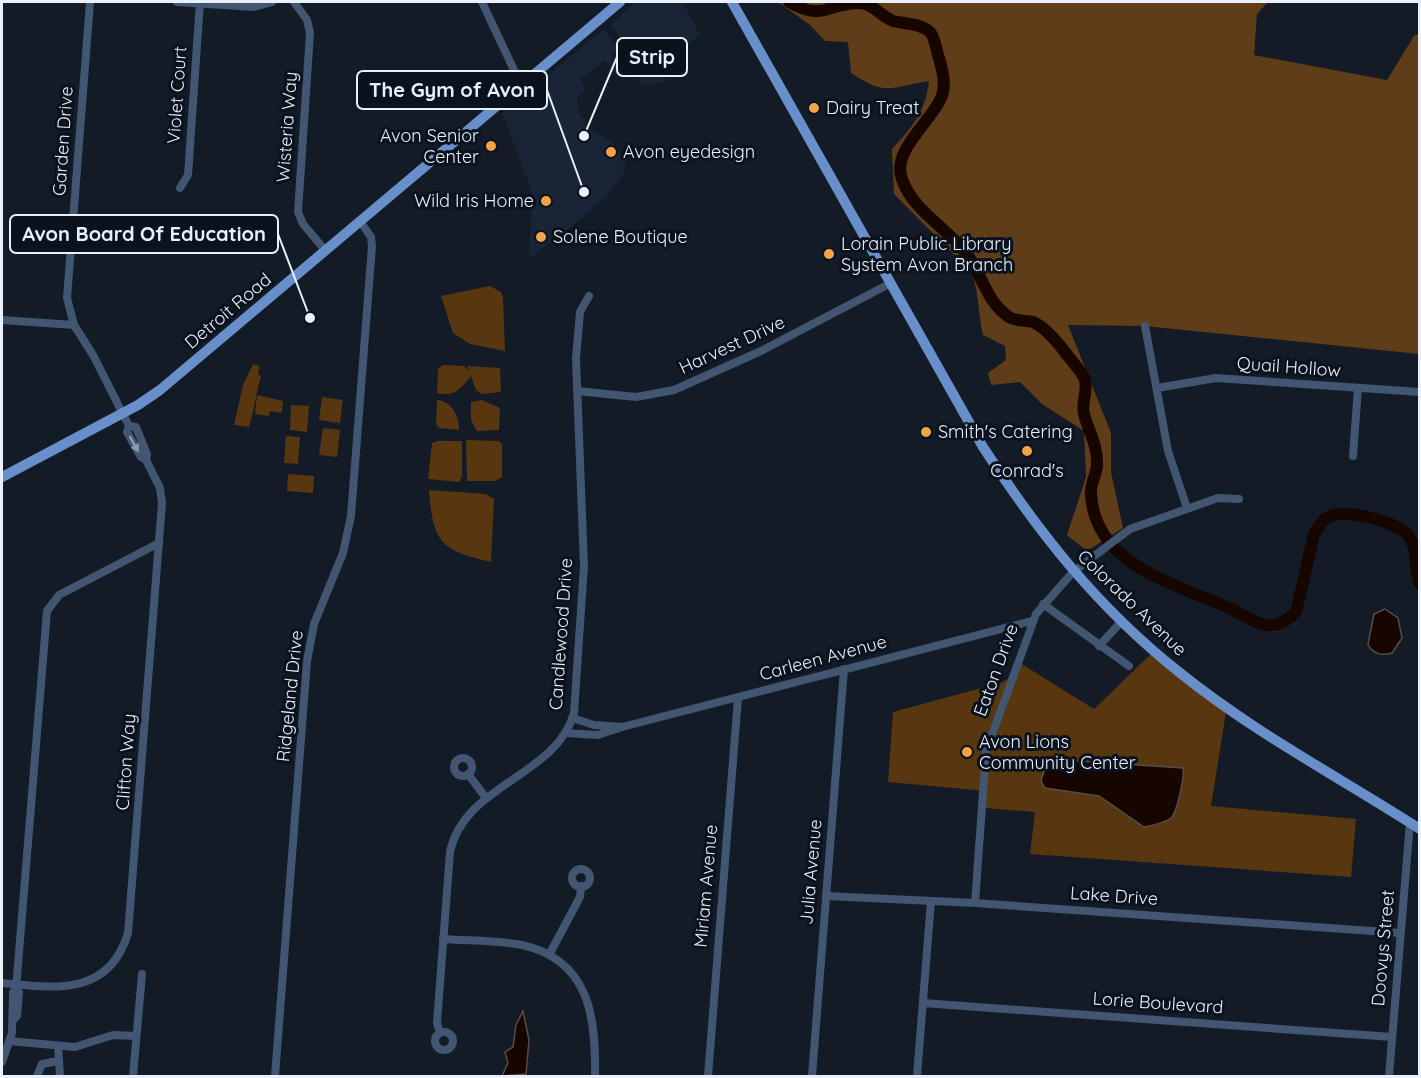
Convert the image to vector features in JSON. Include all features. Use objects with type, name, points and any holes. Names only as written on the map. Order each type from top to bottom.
[{"type":"main road","name":"Detroit Road","points":[[2,477],[123,414],[160,390],[620,2]]},
{"type":"main road","name":"Colorado Avenue","points":[[732,2],[994,463],[1035,525],[1073,572],[1121,622],[1179,672],[1233,712],[1415,825]]},
{"type":"street","name":"Garden Drive","points":[[90,2],[67,298],[74,325],[93,355],[123,414]]},
{"type":"street","points":[[177,2],[255,7],[272,2]]},
{"type":"street","name":"Violet Court","points":[[180,188],[188,175],[200,2]]},
{"type":"street","name":"Wisteria Way","points":[[294,2],[308,20],[310,33],[298,212],[303,224],[325,250]]},
{"type":"street","points":[[482,2],[521,85]]},
{"type":"street","name":"Ridgeland Drive","points":[[274,1077],[307,661],[314,624],[343,553],[352,506],[372,246],[371,237],[360,221]]},
{"type":"street","name":"Harvest Drive","points":[[577,391],[636,397],[674,390],[761,351],[891,283]]},
{"type":"street","name":"Candlewood Drive","points":[[440,1032],[437,1023],[453,841],[462,821],[486,798],[551,750],[566,733],[572,718],[584,566],[577,391],[579,320],[583,304],[589,296]]},
{"type":"street","points":[[2,320],[74,325]]},
{"type":"street","points":[[1145,326],[1169,454],[1187,508]]},
{"type":"street","name":"Quail Hollow","points":[[1157,388],[1212,378],[1419,392]]},
{"type":"street","points":[[1353,456],[1358,388]]},
{"type":"street","name":"Clifton Way","points":[[2,983],[16,987],[58,988],[83,983],[110,966],[126,939],[131,909],[162,495],[146,460],[147,454],[136,428],[129,426],[123,414]]},
{"type":"street","name":"Eaton Drive","points":[[975,903],[986,751],[1032,621],[1043,604],[1073,572],[1118,537],[1138,525],[1222,497],[1239,498]]},
{"type":"street","points":[[2,1062],[13,1020],[17,1016],[19,992],[16,987],[47,611],[59,595],[159,543]]},
{"type":"street","points":[[1043,604],[1129,666]]},
{"type":"street","name":"Carleen Avenue","points":[[566,733],[598,735],[1032,621]]},
{"type":"street","points":[[1099,646],[1121,622]]},
{"type":"street","name":"Julia Avenue","points":[[812,1077],[844,669]]},
{"type":"street","name":"Miriam Avenue","points":[[708,1077],[738,698]]},
{"type":"street","name":"Carleen Avenue","points":[[572,718],[594,724],[622,727]]},
{"type":"street","points":[[468,774],[486,798]]},
{"type":"street","name":"Doovys Street","points":[[1389,1077],[1400,933],[1415,825]]},
{"type":"street","points":[[549,955],[580,897],[581,886]]},
{"type":"street","name":"Lake Drive","points":[[826,896],[975,903],[1400,933]]},
{"type":"street","points":[[917,1077],[931,901]]},
{"type":"street","points":[[444,939],[520,945],[549,955],[573,974],[589,1003],[594,1024],[595,1077]]},
{"type":"street","points":[[133,1077],[142,974]]},
{"type":"street","name":"Lorie Boulevard","points":[[923,1003],[1392,1037]]},
{"type":"street","points":[[9,1041],[78,1047],[117,1034],[136,1036]]},
{"type":"street","points":[[58,1046],[60,1077]]},
{"type":"street","points":[[37,1077],[42,1064],[58,1061]]},
{"type":"shaded area","points":[[636,2],[683,2],[700,35],[675,53],[679,65],[663,82],[643,85],[628,62],[633,58],[611,24]]},
{"type":"shaded area","points":[[778,2],[1268,2],[1257,14],[1254,55],[1387,80],[1414,36],[1419,34],[1419,354],[1145,326],[1068,325],[1111,433],[1111,472],[1123,528],[1087,551],[1067,535],[1086,477],[1084,431],[1042,404],[1020,382],[991,385],[988,373],[1006,360],[1005,346],[983,335],[972,273],[894,194],[892,149],[917,118],[925,101],[929,81],[881,88],[863,80],[851,73],[848,42],[825,41],[810,25]]},
{"type":"shaded area","points":[[604,29],[618,49],[612,55],[620,69],[614,72],[605,60],[581,79],[585,89],[577,98],[580,115],[591,130],[613,143],[626,164],[624,173],[612,190],[578,221],[529,259],[532,192],[502,113]]},
{"type":"shaded area","points":[[490,286],[501,292],[503,298],[505,351],[470,344],[453,333],[441,296]]},
{"type":"shaded area","points":[[253,364],[259,366],[258,374],[261,376],[249,427],[234,425],[243,385]]},
{"type":"shaded area","points":[[443,365],[464,366],[469,371],[467,366],[500,368],[501,392],[481,394],[476,390],[471,376],[453,393],[437,393],[438,369]]},
{"type":"shaded area","points":[[257,395],[283,401],[282,413],[270,411],[269,416],[255,414]]},
{"type":"shaded area","points":[[322,397],[343,400],[340,423],[319,420]]},
{"type":"shaded area","points":[[437,400],[447,403],[454,410],[459,430],[439,428],[436,425]]},
{"type":"shaded area","points":[[482,400],[500,408],[499,430],[477,431],[471,420],[471,402]]},
{"type":"shaded area","points":[[291,405],[309,406],[307,432],[290,430]]},
{"type":"shaded area","points":[[323,428],[340,430],[337,457],[319,455]]},
{"type":"shaded area","points":[[286,436],[300,437],[298,464],[284,463]]},
{"type":"shaded area","points":[[466,440],[498,441],[502,444],[502,477],[496,481],[467,481]]},
{"type":"shaded area","points":[[462,441],[462,476],[459,482],[428,479],[432,443]]},
{"type":"shaded area","points":[[288,474],[314,476],[313,493],[287,491]]},
{"type":"shaded area","points":[[429,490],[486,494],[494,499],[491,562],[460,553],[442,541],[433,522]]},
{"type":"shaded area","points":[[1385,609],[1398,618],[1402,638],[1392,653],[1381,654],[1372,650],[1368,644],[1374,614]]},
{"type":"shaded area","points":[[1151,654],[1226,712],[1211,806],[1356,819],[1351,877],[1030,854],[1035,812],[985,808],[986,791],[888,782],[893,712],[1000,683],[1015,676],[1020,663],[1094,709]]},
{"type":"shaded area","points":[[1063,760],[1183,768],[1176,809],[1171,818],[1166,821],[1144,827],[1099,796],[1045,788],[1041,781],[1046,765]]},
{"type":"shaded area","points":[[523,1011],[529,1040],[526,1074],[502,1076],[508,1063],[505,1052],[513,1047],[516,1025]]},
{"type":"waterway","points":[[789,2],[810,11],[848,4],[864,4],[893,21],[922,27],[932,34],[942,71],[943,93],[936,107],[907,147],[900,168],[902,179],[914,201],[969,257],[995,304],[1012,319],[1033,322],[1042,328],[1057,342],[1082,374],[1086,384],[1084,414],[1095,445],[1097,459],[1091,491],[1096,519],[1107,539],[1123,556],[1164,581],[1256,622],[1279,624],[1296,612],[1314,535],[1327,518],[1333,515],[1350,514],[1372,518],[1403,530],[1413,546],[1420,584]]},
{"type":"place","name":"Dairy Treat","points":[[814,108]]},
{"type":"place","name":"Strip","points":[[584,136]]},
{"type":"place","name":"Avon Senior Center","points":[[491,146]]},
{"type":"place","name":"Avon eyedesign","points":[[611,152]]},
{"type":"place","name":"The Gym of Avon","points":[[584,192]]},
{"type":"place","name":"Wild Iris Home","points":[[546,201]]},
{"type":"place","name":"Solene Boutique","points":[[541,237]]},
{"type":"place","name":"Lorain Public Library System Avon Branch","points":[[829,254]]},
{"type":"place","name":"Avon Board Of Education","points":[[310,318]]},
{"type":"place","name":"Smith's Catering","points":[[926,432]]},
{"type":"place","name":"Conrad's","points":[[1027,451]]},
{"type":"place","name":"Avon Lions Community Center","points":[[967,752]]}]
